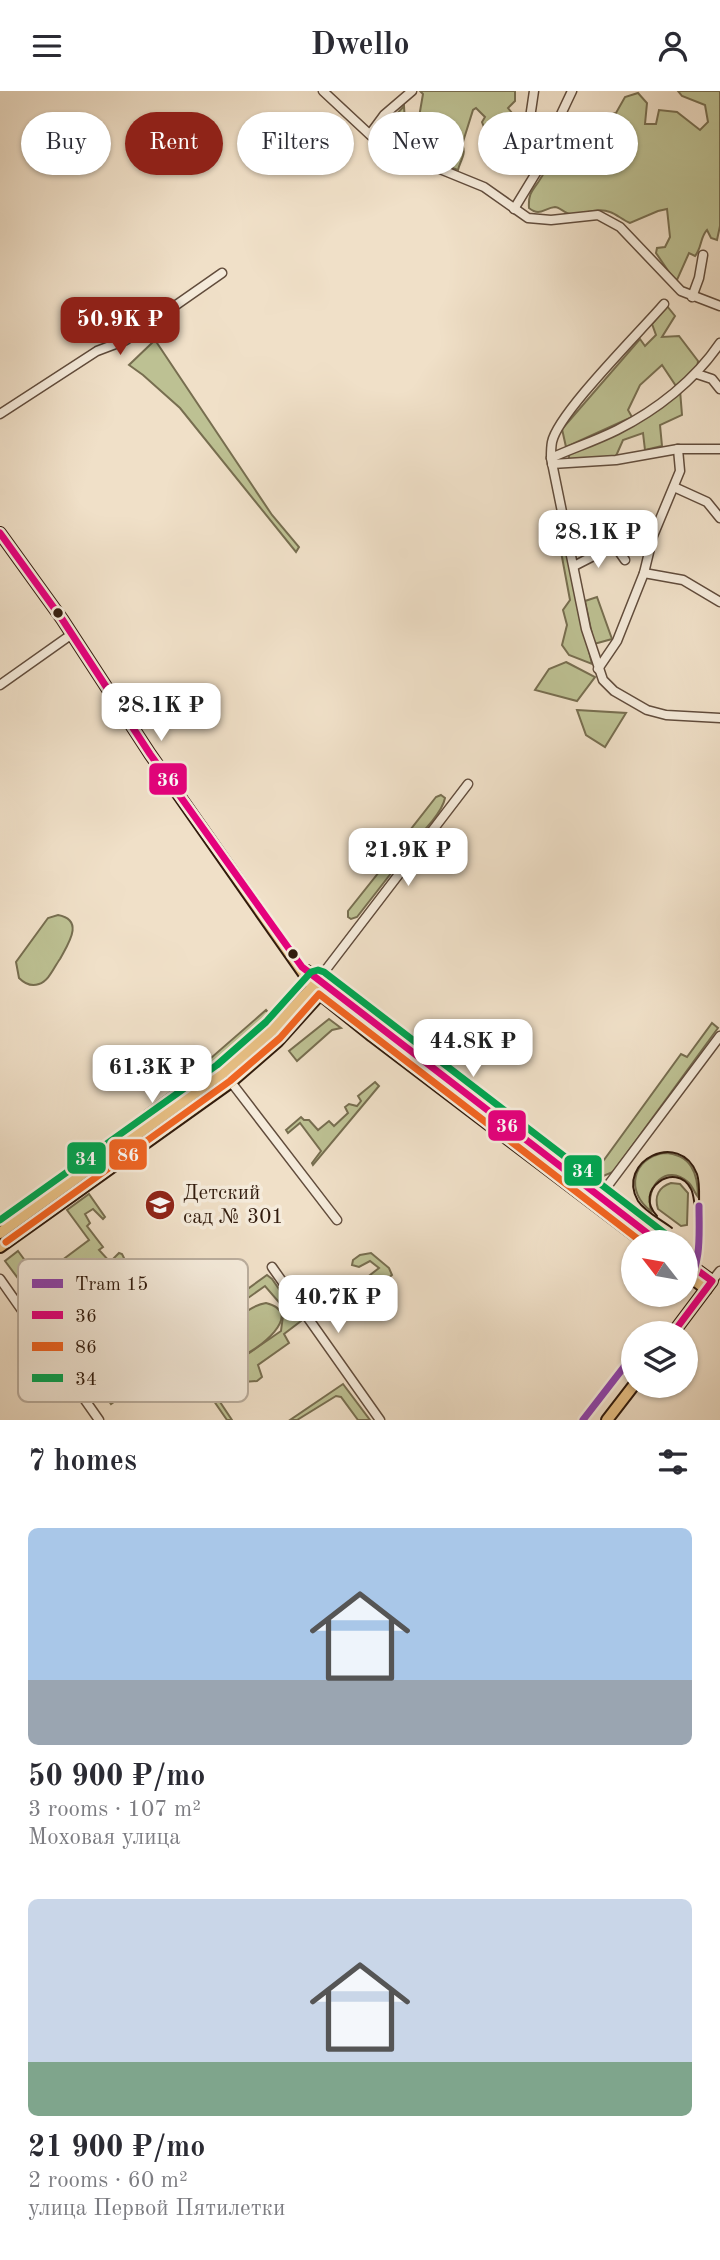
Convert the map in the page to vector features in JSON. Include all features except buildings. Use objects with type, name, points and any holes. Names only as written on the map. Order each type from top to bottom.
[{"type":"main road","points":[[0,533],[72,634],[150,754],[302,967],[320,984],[597,1200],[630,1230]]},
{"type":"main road","points":[[0,1247],[231,1081],[277,1042],[320,984]]},
{"type":"main road","points":[[0,1233],[223,1073],[273,1030],[320,984]]},
{"type":"main road","points":[[597,1200],[642,1230]]},
{"type":"main road","points":[[698,1274],[709,1285]]},
{"type":"main road","points":[[698,1280],[709,1285]]},
{"type":"main road","points":[[682,1321],[709,1285]]},
{"type":"main road","points":[[607,1420],[624,1398]]},
{"type":"street","points":[[324,91],[368,132]]},
{"type":"street","points":[[388,112],[412,91]]},
{"type":"street","points":[[531,112],[534,91]]},
{"type":"street","points":[[562,112],[572,91]]},
{"type":"street","points":[[455,175],[484,187],[528,218],[537,220],[597,215],[620,227],[672,283],[692,297],[719,304]]},
{"type":"street","points":[[514,209],[534,175]]},
{"type":"street","points":[[692,297],[703,255]]},
{"type":"street","points":[[0,414],[97,351],[126,339],[222,273]]},
{"type":"street","points":[[664,305],[565,418],[552,441],[552,461],[562,522],[586,629],[603,680],[614,691],[647,711],[666,715],[720,718]]},
{"type":"street","points":[[552,461],[583,443],[616,431],[656,408],[697,374],[720,343]]},
{"type":"street","points":[[697,374],[712,379],[720,389]]},
{"type":"street","points":[[552,461],[616,460],[678,449],[720,449]]},
{"type":"street","points":[[598,669],[617,641],[644,573],[653,536],[680,471],[678,449]]},
{"type":"street","points":[[674,487],[707,502],[720,518]]},
{"type":"street","points":[[574,566],[611,547],[618,550],[625,560]]},
{"type":"street","points":[[644,573],[683,580],[720,602]]},
{"type":"street","points":[[0,685],[72,634]]},
{"type":"street","points":[[320,984],[468,784]]},
{"type":"street","points":[[597,1200],[720,1036]]},
{"type":"street","points":[[231,1081],[337,1220]]},
{"type":"street","points":[[272,1267],[380,1420]]},
{"type":"street","points":[[709,1285],[720,1271]]},
{"type":"street","points":[[0,1279],[18,1305]]},
{"type":"street","points":[[86,1402],[99,1420]]},
{"type":"green space","points":[[420,91],[515,91],[515,101],[508,108],[511,112],[480,112],[476,108],[473,110],[464,139],[464,112],[420,112],[423,94]]},
{"type":"green space","points":[[678,91],[720,91],[720,226],[717,240],[711,238],[707,230],[695,256],[689,253],[677,280],[656,253],[657,248],[665,247],[670,237],[667,209],[630,223],[605,211],[570,214],[555,207],[539,212],[529,208],[531,193],[543,175],[638,175],[638,112],[617,112],[625,97],[638,93],[647,103],[645,124],[656,124],[659,110],[677,112],[700,130],[708,122],[705,105],[682,96]]},
{"type":"green space","points":[[667,306],[675,316],[662,337],[679,336],[698,361],[697,370],[676,386],[662,365],[640,385],[628,410],[632,417],[566,447],[562,429],[640,339],[645,346],[656,335],[652,324]]},
{"type":"green space","points":[[155,340],[272,515],[299,547],[296,552],[180,408],[129,365]]},
{"type":"green space","points":[[680,390],[682,415],[660,425],[662,446],[645,450],[643,433],[623,440],[616,456],[569,460],[569,452],[655,412]]},
{"type":"green space","points":[[554,514],[558,514],[592,664],[569,655],[562,645],[567,625],[563,610],[570,600]]},
{"type":"green space","points":[[597,597],[612,639],[594,644],[585,601]]},
{"type":"green space","points":[[566,662],[595,677],[577,701],[535,690],[549,669]]},
{"type":"green space","points":[[577,710],[626,713],[605,747],[586,735]]},
{"type":"green space","points":[[441,795],[445,798],[444,803],[432,821],[422,832],[413,837],[410,835],[411,829],[436,797]]},
{"type":"green space","points":[[403,842],[409,847],[406,854],[357,917],[348,917],[348,911]]},
{"type":"green space","points":[[58,915],[71,922],[73,927],[67,947],[46,980],[36,985],[26,983],[19,978],[16,962],[48,918]]},
{"type":"green space","points":[[358,1000],[602,1184],[593,1183],[362,1008]]},
{"type":"green space","points":[[266,1010],[272,1017],[240,1049],[154,1114],[148,1117],[143,1114],[180,1085]]},
{"type":"green space","points":[[329,1019],[341,1028],[332,1030],[297,1061],[289,1051]]},
{"type":"green space","points":[[712,1023],[718,1028],[613,1172],[603,1176],[596,1171],[681,1054],[687,1057]]},
{"type":"green space","points":[[375,1082],[379,1086],[313,1165],[321,1151],[300,1123],[288,1133],[286,1130],[301,1117],[309,1120],[318,1130],[329,1121],[334,1126],[348,1113],[345,1107],[349,1104],[357,1106],[361,1101],[358,1096]]},
{"type":"green space","points":[[664,1153],[681,1157],[691,1166],[698,1197],[689,1183],[680,1177],[665,1176],[654,1186],[651,1193],[651,1211],[638,1195],[636,1177],[645,1161]]},
{"type":"green space","points":[[671,1183],[680,1184],[688,1193],[687,1225],[681,1226],[658,1209],[659,1193]]},
{"type":"green space","points":[[89,1194],[105,1217],[103,1219],[93,1209],[85,1214],[90,1223],[87,1226],[103,1247],[99,1250],[107,1259],[64,1259],[89,1240],[67,1210]]},
{"type":"green space","points":[[18,1251],[24,1259],[18,1259],[18,1278],[5,1261]]},
{"type":"green space","points":[[119,1253],[123,1259],[113,1259]]},
{"type":"green space","points":[[371,1253],[389,1268],[392,1275],[381,1284],[391,1298],[387,1300],[375,1293],[365,1279],[379,1268],[370,1261],[359,1267],[352,1265],[353,1260],[360,1255]]},
{"type":"green space","points":[[267,1275],[301,1321],[284,1334],[289,1343],[258,1365],[262,1377],[257,1381],[248,1382],[248,1354],[281,1331],[284,1308],[265,1286],[248,1298],[248,1289]]},
{"type":"green space","points":[[266,1303],[277,1308],[281,1315],[280,1323],[266,1340],[248,1353],[248,1311]]},
{"type":"green space","points":[[343,1384],[370,1420],[358,1420],[341,1397],[336,1396],[297,1420],[290,1420]]},
{"type":"green space","points":[[215,1402],[220,1402],[232,1420],[227,1420]]},
{"type":"tram line","points":[[672,1228],[638,1201],[633,1187],[635,1174],[642,1163],[665,1152],[677,1154],[689,1161],[698,1178],[699,1206]]},
{"type":"tram line","points":[[657,1216],[651,1206],[653,1188],[667,1178],[676,1177],[684,1181],[693,1193],[699,1250]]},
{"type":"tram line","name":"15","points":[[698,1248],[699,1206]]},
{"type":"tram line","name":"15","points":[[583,1420],[621,1371]]},
{"type":"transit line","name":"36","points":[[0,533],[62,619],[150,754],[302,967],[643,1230]]},
{"type":"transit line","name":"34","points":[[0,1220],[217,1065],[266,1022],[311,972],[318,970],[660,1230]]},
{"type":"transit line","name":"86","points":[[6,1242],[230,1081],[280,1038],[319,994],[626,1230]]},
{"type":"transit line","name":"36","points":[[698,1271],[712,1281],[698,1300]]},
{"type":"transit line","name":"36","points":[[682,1321],[692,1307]]},
{"type":"place","name":"Детский сад № 301","points":[[160,1205]]}]
